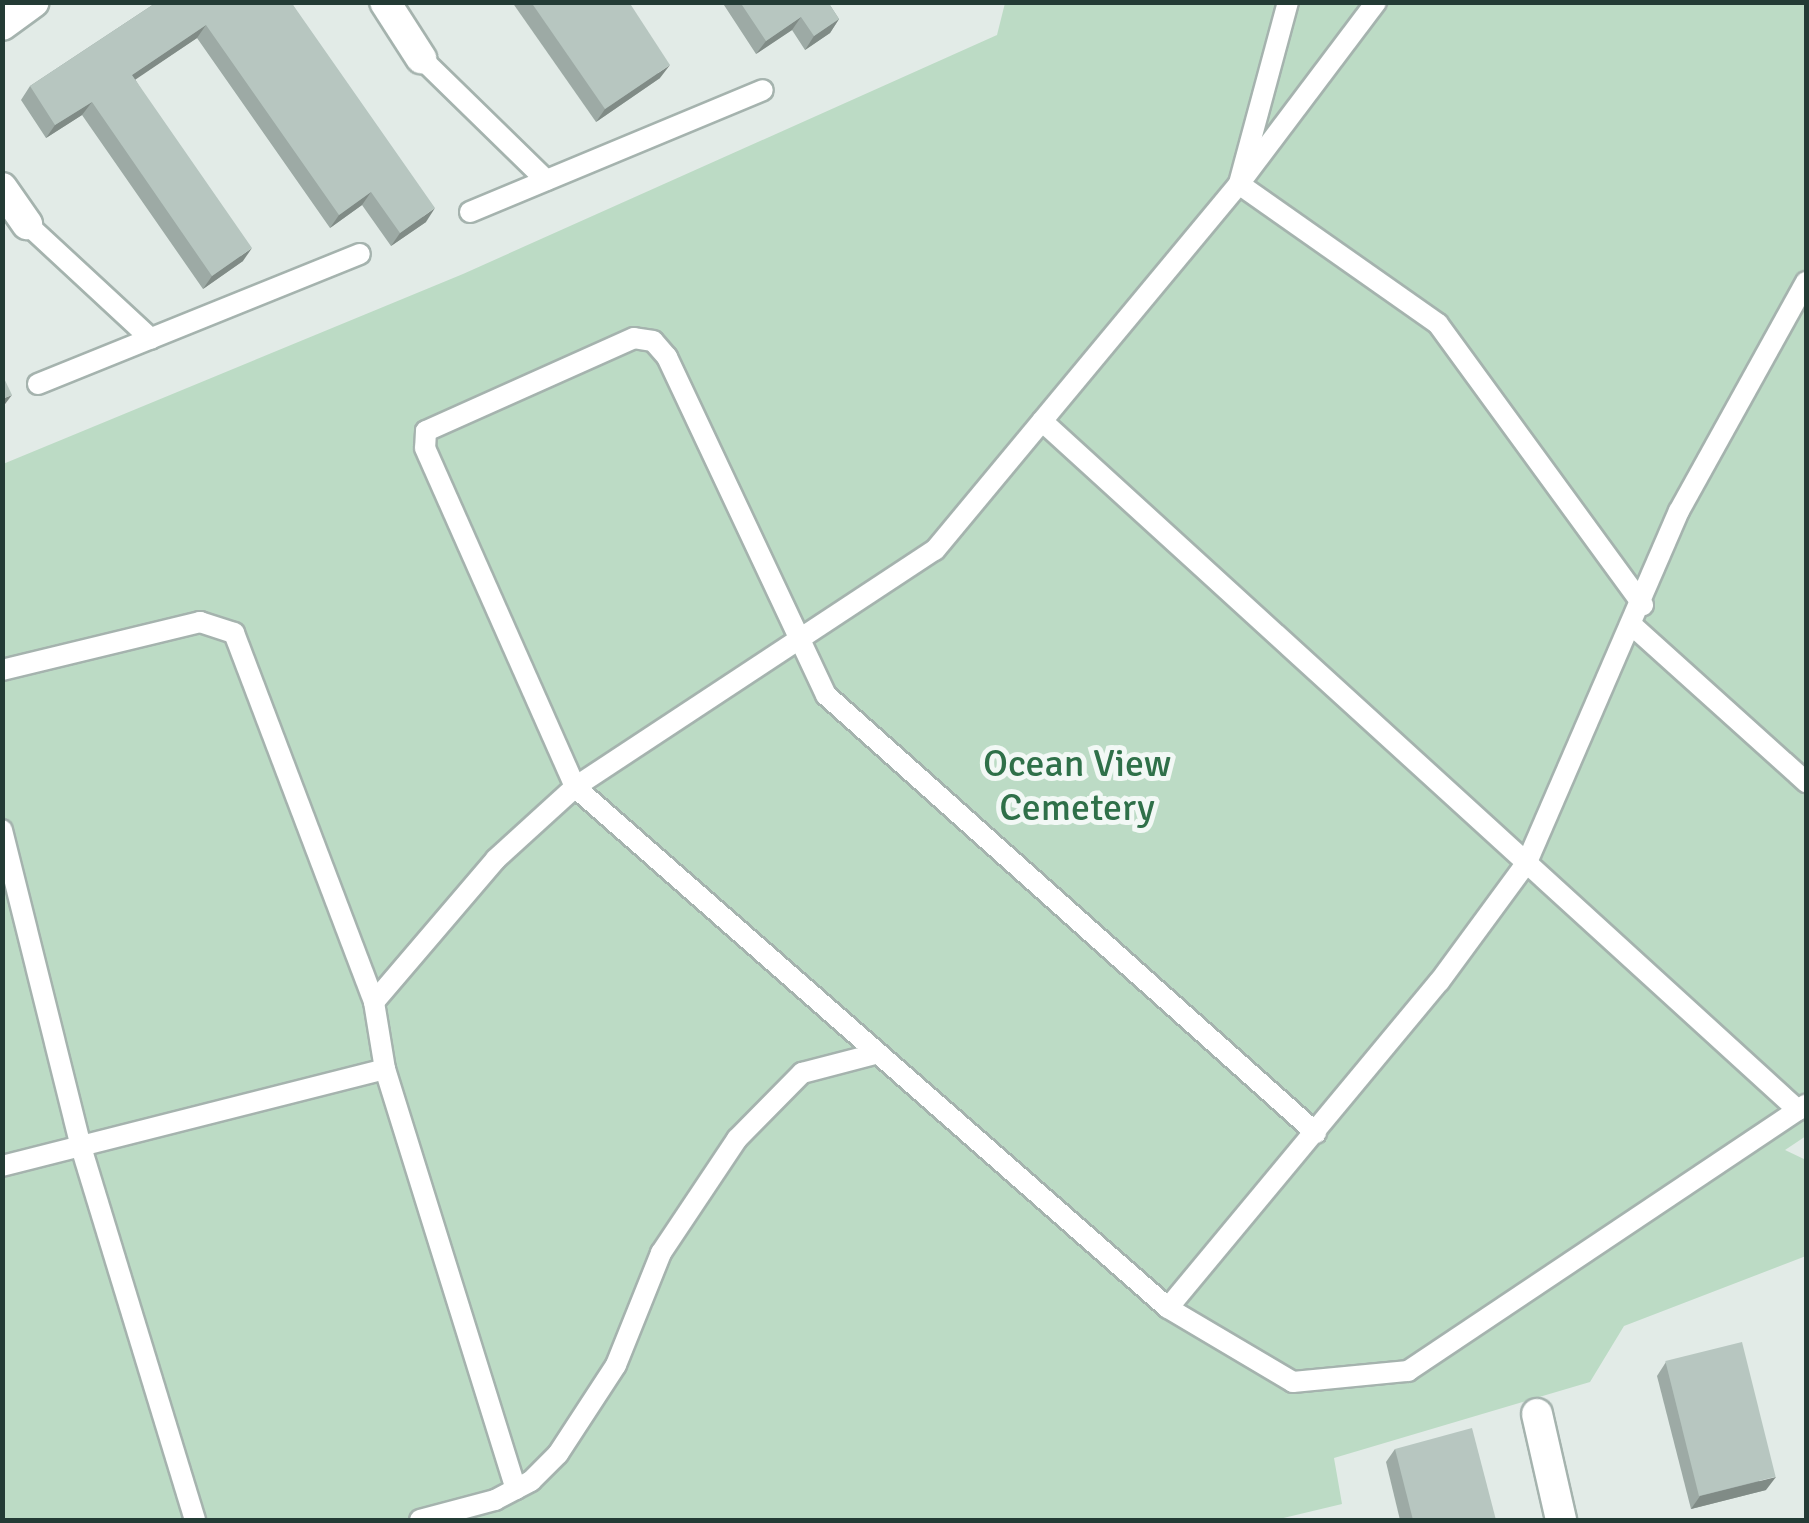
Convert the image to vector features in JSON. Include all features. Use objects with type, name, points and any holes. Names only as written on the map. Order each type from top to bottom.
[{"type":"street","points":[[2,25],[34,2]]},
{"type":"street","points":[[385,2],[421,58]]},
{"type":"street","points":[[2,188],[28,224]]},
{"type":"street","points":[[1537,1414],[1562,1520]]},
{"type":"lane","points":[[1240,184],[1288,2]]},
{"type":"lane","points":[[374,1002],[496,859],[575,787],[935,550],[1240,184],[1376,2]]},
{"type":"lane","points":[[421,58],[546,180]]},
{"type":"lane","points":[[470,212],[763,90]]},
{"type":"lane","points":[[1240,184],[1438,324],[1642,605]]},
{"type":"lane","points":[[28,224],[151,339]]},
{"type":"lane","points":[[38,384],[360,254]]},
{"type":"lane","points":[[1168,1308],[1316,1133],[1527,862],[1634,627],[1679,511],[1806,282]]},
{"type":"lane","points":[[1042,422],[1802,1107],[1408,1371],[1294,1382],[1168,1308],[575,787],[425,448],[432,424],[634,338],[653,341],[668,356],[797,644],[826,695],[1316,1133]]},
{"type":"lane","points":[[2,670],[200,622],[234,634],[374,1002],[386,1069],[516,1488]]},
{"type":"lane","points":[[1634,627],[1806,782]]},
{"type":"lane","points":[[2,830],[81,1147],[195,1520]]},
{"type":"lane","points":[[420,1520],[516,1488],[558,1454],[592,1410],[661,1253],[737,1139],[802,1073],[876,1054]]},
{"type":"lane","points":[[2,1166],[386,1069]]},
{"type":"green space","name":"Ocean View Cemetery","points":[[1005,3],[1806,3],[1806,1136],[1785,1150],[1806,1160],[1806,1256],[1624,1326],[1590,1382],[1334,1458],[1342,1504],[1275,1520],[3,1520],[3,464],[463,274],[997,35]]},
{"type":"building","points":[[157,2],[291,2],[435,208],[400,233],[371,192],[339,215],[206,25],[132,75],[252,248],[212,276],[92,102],[55,125],[30,86]]},
{"type":"building","points":[[531,2],[629,2],[670,65],[605,109]]},
{"type":"building","points":[[740,2],[828,2],[839,19],[814,36],[801,17],[766,41]]},
{"type":"building","points":[[2,374],[12,395],[2,399]]},
{"type":"building","points":[[1742,1342],[1776,1477],[1699,1496],[1665,1361]]},
{"type":"building","points":[[1472,1428],[1496,1520],[1413,1520],[1395,1449]]}]
